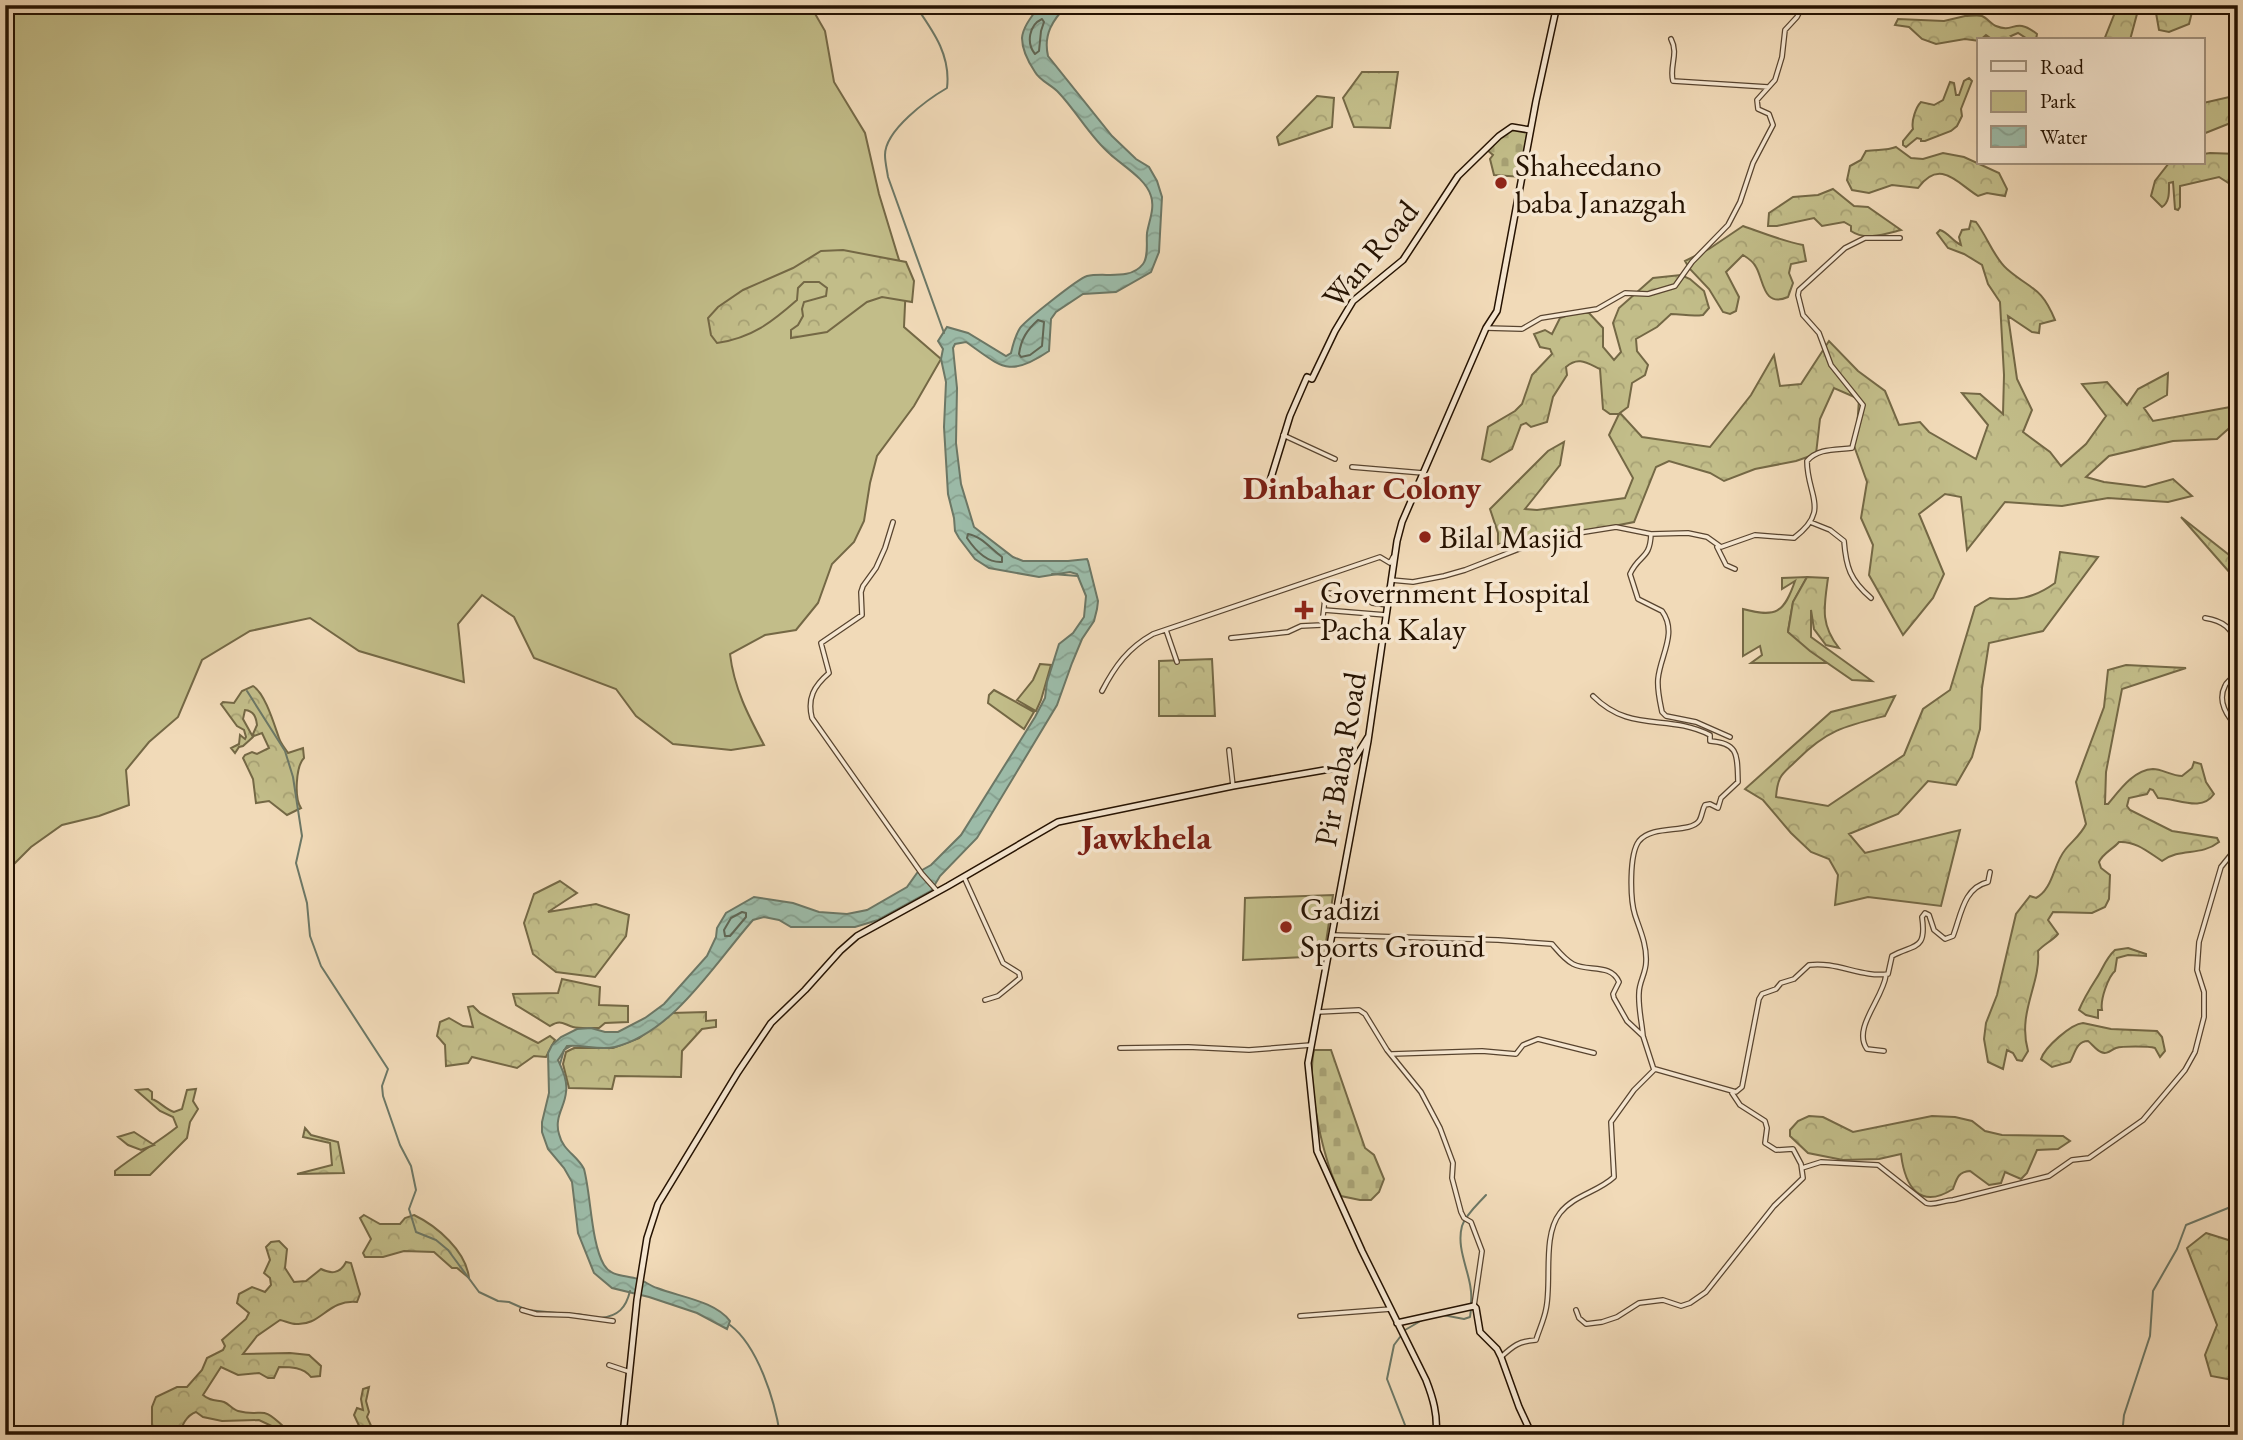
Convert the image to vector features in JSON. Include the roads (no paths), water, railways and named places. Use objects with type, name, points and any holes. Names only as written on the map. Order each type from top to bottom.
[{"type":"main road","name":"Pir Baba Road","points":[[1436,1435],[1434,1400],[1426,1380],[1362,1251],[1317,1151],[1308,1063],[1369,734],[1395,552],[1402,522],[1486,328],[1497,310],[1530,130],[1557,5]]},
{"type":"main road","name":"Wan Road","points":[[1270,481],[1296,400],[1307,377],[1312,379],[1316,373],[1335,331],[1353,302],[1390,272],[1410,251],[1458,176],[1499,136],[1512,127],[1530,130]]},
{"type":"main road","points":[[623,1435],[632,1331],[648,1238],[658,1204],[771,1023],[857,936],[1058,822],[1346,765],[1353,761],[1369,734]]},
{"type":"main road","points":[[1346,765],[1356,767],[1362,773]]},
{"type":"main road","points":[[1397,1323],[1473,1306],[1480,1332],[1502,1357],[1515,1398],[1532,1435]]},
{"type":"street","points":[[1486,328],[1522,329],[1541,318],[1597,309],[1625,293],[1659,292],[1678,284],[1692,262],[1728,225],[1740,202],[1753,163],[1773,125],[1771,116],[1760,111],[1756,104],[1760,95],[1775,80],[1781,61],[1785,30],[1797,17],[1803,5]]},
{"type":"street","points":[[1829,5],[1836,5]]},
{"type":"street","points":[[1671,39],[1676,52],[1671,73],[1673,81],[1769,87]]},
{"type":"street","points":[[1716,545],[1721,547],[1755,535],[1794,538],[1810,522],[1816,500],[1807,461],[1810,457],[1828,450],[1852,448],[1863,411],[1859,398],[1831,365],[1819,332],[1803,315],[1799,290],[1845,248],[1865,238],[1900,238]]},
{"type":"street","points":[[1283,435],[1335,459]]},
{"type":"street","points":[[1352,467],[1423,473]]},
{"type":"street","points":[[893,522],[880,558],[863,586],[862,615],[821,643],[829,673],[818,682],[810,699],[810,708],[812,718],[922,874],[938,892]]},
{"type":"street","points":[[1810,522],[1822,526],[1844,541],[1845,556],[1853,580],[1871,598]]},
{"type":"street","points":[[1391,580],[1417,582],[1465,570],[1547,538],[1616,527],[1651,534],[1688,533],[1707,537],[1716,545],[1726,565],[1735,569]]},
{"type":"street","points":[[1651,534],[1651,547],[1630,574],[1638,600],[1662,611],[1667,621],[1669,643],[1658,677],[1662,712],[1666,716],[1696,722],[1730,737]]},
{"type":"street","points":[[1102,691],[1114,668],[1138,642],[1166,629],[1380,557],[1391,562],[1395,552]]},
{"type":"street","points":[[1231,638],[1288,632],[1301,626],[1320,626],[1328,593],[1367,598],[1372,603],[1388,605]]},
{"type":"street","points":[[1365,614],[1372,603]]},
{"type":"street","points":[[1324,611],[1386,615]]},
{"type":"street","points":[[2205,618],[2227,626],[2238,647]]},
{"type":"street","points":[[1166,629],[1177,662]]},
{"type":"street","points":[[2238,661],[2233,667],[2231,679],[2225,685],[2223,703],[2226,713],[2238,727]]},
{"type":"street","points":[[1593,696],[1604,708],[1619,716],[1695,727],[1710,734],[1710,741],[1724,742],[1732,747],[1737,756],[1738,782],[1721,798],[1718,808],[1710,804],[1704,806],[1701,819],[1690,826],[1666,828],[1646,836],[1641,839],[1633,854],[1632,901],[1647,960],[1639,994],[1643,1036],[1654,1070]]},
{"type":"street","points":[[1229,750],[1233,786]]},
{"type":"street","points":[[1802,1168],[1836,1161],[1878,1165],[1931,1205],[2049,1176],[2072,1160],[2089,1158],[2143,1120],[2185,1070],[2195,1052],[2204,1004],[2197,970],[2199,942],[2221,867],[2238,846]]},
{"type":"street","points":[[1884,1051],[1867,1049],[1863,1037],[1866,1018],[1876,1004],[1892,956],[1919,943],[1924,929],[1923,914],[1929,915],[1940,937],[1951,938],[1965,902],[1976,886],[1988,882],[1990,872]]},
{"type":"street","points":[[964,877],[1003,963],[1019,973],[1020,978],[998,996],[985,1000]]},
{"type":"street","points":[[1333,935],[1486,939],[1552,944],[1562,957],[1576,965],[1613,972],[1619,982],[1613,993],[1621,1013],[1643,1036]]},
{"type":"street","points":[[1732,1093],[1742,1087],[1762,994],[1794,979],[1809,965],[1827,965],[1886,975]]},
{"type":"street","points":[[1318,1012],[1359,1010],[1366,1014],[1376,1034],[1421,1092],[1440,1128],[1453,1163],[1455,1192],[1464,1219],[1471,1222],[1482,1251],[1473,1306]]},
{"type":"street","points":[[1392,1054],[1482,1051],[1516,1054],[1523,1045],[1538,1039],[1594,1053]]},
{"type":"street","points":[[1120,1048],[1249,1050],[1311,1045]]},
{"type":"street","points":[[1576,1310],[1579,1318],[1586,1324],[1617,1317],[1639,1303],[1663,1300],[1681,1306],[1690,1303],[1706,1292],[1774,1206],[1803,1178],[1798,1155],[1793,1149],[1776,1150],[1765,1143],[1765,1121],[1740,1105],[1732,1093],[1717,1086],[1654,1070]]},
{"type":"street","points":[[1502,1357],[1514,1345],[1525,1340],[1536,1340],[1547,1308],[1553,1227],[1560,1213],[1574,1200],[1614,1177],[1611,1122],[1654,1070]]},
{"type":"street","points":[[1300,1316],[1391,1309]]},
{"type":"street","points":[[522,1310],[536,1314],[613,1321]]},
{"type":"street","points":[[610,1366],[630,1372]]},
{"type":"water","points":[[1040,5],[1067,5],[1050,28],[1048,56],[1112,136],[1136,159],[1149,167],[1162,197],[1159,252],[1151,272],[1116,292],[1083,294],[1056,312],[1051,319],[1049,351],[1035,360],[1014,367],[997,363],[966,342],[955,344],[953,348],[957,388],[956,443],[961,484],[974,527],[1013,557],[1023,561],[1088,561],[1098,601],[1097,609],[1094,621],[1082,639],[1072,663],[1057,705],[977,838],[940,876],[931,891],[878,920],[855,927],[791,927],[779,920],[764,917],[753,920],[692,994],[656,1027],[615,1047],[567,1046],[558,1060],[566,1088],[558,1122],[559,1134],[564,1145],[584,1169],[596,1244],[604,1265],[614,1274],[641,1280],[716,1309],[730,1321],[727,1329],[697,1313],[612,1288],[594,1273],[578,1233],[572,1182],[548,1149],[542,1132],[549,1093],[548,1053],[561,1037],[577,1029],[618,1032],[664,1004],[707,956],[717,928],[726,913],[754,897],[793,903],[819,912],[847,914],[867,910],[907,887],[917,873],[931,865],[961,835],[1045,698],[1059,644],[1073,633],[1084,617],[1086,596],[1077,574],[1070,572],[1039,577],[989,568],[975,559],[955,531],[948,494],[944,427],[946,382],[941,359],[943,349],[938,341],[947,327],[968,333],[1006,356],[1011,353],[1020,328],[1074,284],[1087,276],[1131,272],[1143,264],[1146,257],[1152,205],[1148,190],[1139,178],[1096,140],[1059,93],[1037,75],[1026,56],[1023,34]]},
{"type":"waterway","points":[[915,5],[934,34],[943,54],[948,76],[947,88],[919,107],[900,126],[887,145],[885,160],[888,177],[944,333]]},
{"type":"waterway","points":[[1052,574],[1078,576]]},
{"type":"waterway","points":[[247,691],[285,751],[293,777],[302,836],[296,863],[307,903],[310,936],[321,966],[388,1069],[382,1086],[383,1096],[400,1145],[411,1166],[416,1190],[409,1209],[416,1232],[436,1240],[448,1250],[479,1292],[527,1310],[557,1313]]},
{"type":"waterway","points":[[560,1064],[564,1050],[571,1046]]},
{"type":"waterway","points":[[1471,1303],[1460,1236],[1466,1217],[1486,1195]]},
{"type":"waterway","points":[[2122,1435],[2124,1415],[2150,1336],[2153,1291],[2177,1249],[2186,1225],[2238,1204]]},
{"type":"waterway","points":[[601,1318],[620,1310],[630,1291]]},
{"type":"waterway","points":[[1443,1315],[1464,1319],[1470,1317],[1471,1309]]},
{"type":"waterway","points":[[577,1314],[588,1316]]},
{"type":"waterway","points":[[1405,1330],[1424,1319]]},
{"type":"waterway","points":[[730,1325],[749,1346],[764,1375],[780,1435]]},
{"type":"waterway","points":[[1400,1337],[1394,1345],[1387,1379],[1405,1425],[1404,1435]]},
{"type":"place","name":"Shaheedano baba Janazgah","points":[[1501,183]]},
{"type":"place","name":"Bilal Masjid","points":[[1425,537]]},
{"type":"place","name":"Government Hospital Pacha Kalay","points":[[1304,610]]},
{"type":"place","name":"Gadizi Sports Ground","points":[[1286,927]]},
{"type":"district","name":"Dinbahar Colony","points":[[1362,487]]},
{"type":"district","name":"Jawkhela","points":[[1146,836]]}]
